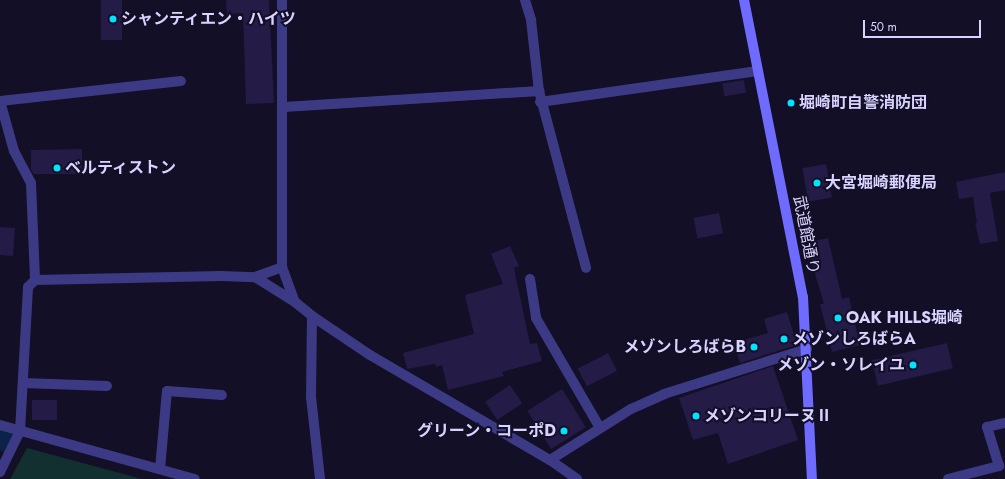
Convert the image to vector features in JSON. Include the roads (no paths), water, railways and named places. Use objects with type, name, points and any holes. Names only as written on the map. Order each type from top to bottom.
[{"type":"street","points":[[282,0],[284,107],[282,267],[295,302]]},
{"type":"street","points":[[525,0],[532,20],[540,102],[586,268]]},
{"type":"street","name":"武道館通り","points":[[744,0],[799,277],[807,349],[812,479]]},
{"type":"street","points":[[540,102],[758,71]]},
{"type":"street","points":[[35,280],[31,183],[14,151],[2,115],[0,101],[181,81]]},
{"type":"street","points":[[284,107],[538,91]]},
{"type":"street","points":[[0,472],[20,431],[28,287],[35,280],[255,277],[282,267]]},
{"type":"street","points":[[255,277],[295,302],[312,316],[370,356],[550,460],[577,479]]},
{"type":"street","points":[[530,279],[536,318],[600,428]]},
{"type":"street","points":[[312,316],[311,397],[320,479]]},
{"type":"street","points":[[550,460],[631,409],[664,394],[807,349]]},
{"type":"street","points":[[23,382],[107,386]]},
{"type":"street","points":[[160,469],[167,392],[222,395]]},
{"type":"street","points":[[948,479],[999,466],[987,428],[1005,423]]},
{"type":"street","points":[[0,425],[195,479]]},
{"type":"waterway","points":[[0,436],[7,438]]},
{"type":"place","name":"シャンティエン・ハイツ","points":[[113,19]]},
{"type":"place","name":"堀崎町自警消防団","points":[[791,103]]},
{"type":"place","name":"ベルティストン","points":[[57,168]]},
{"type":"place","name":"大宮堀崎郵便局","points":[[817,183]]},
{"type":"place","name":"OAK HILLS堀崎","points":[[838,318]]},
{"type":"place","name":"メゾンしろばらA","points":[[784,339]]},
{"type":"place","name":"メゾンしろばらB","points":[[754,347]]},
{"type":"place","name":"メゾン・ソレイユ","points":[[913,365]]},
{"type":"place","name":"メゾンコリーヌⅡ","points":[[696,416]]},
{"type":"place","name":"グリーン・コーポD","points":[[564,431]]}]
